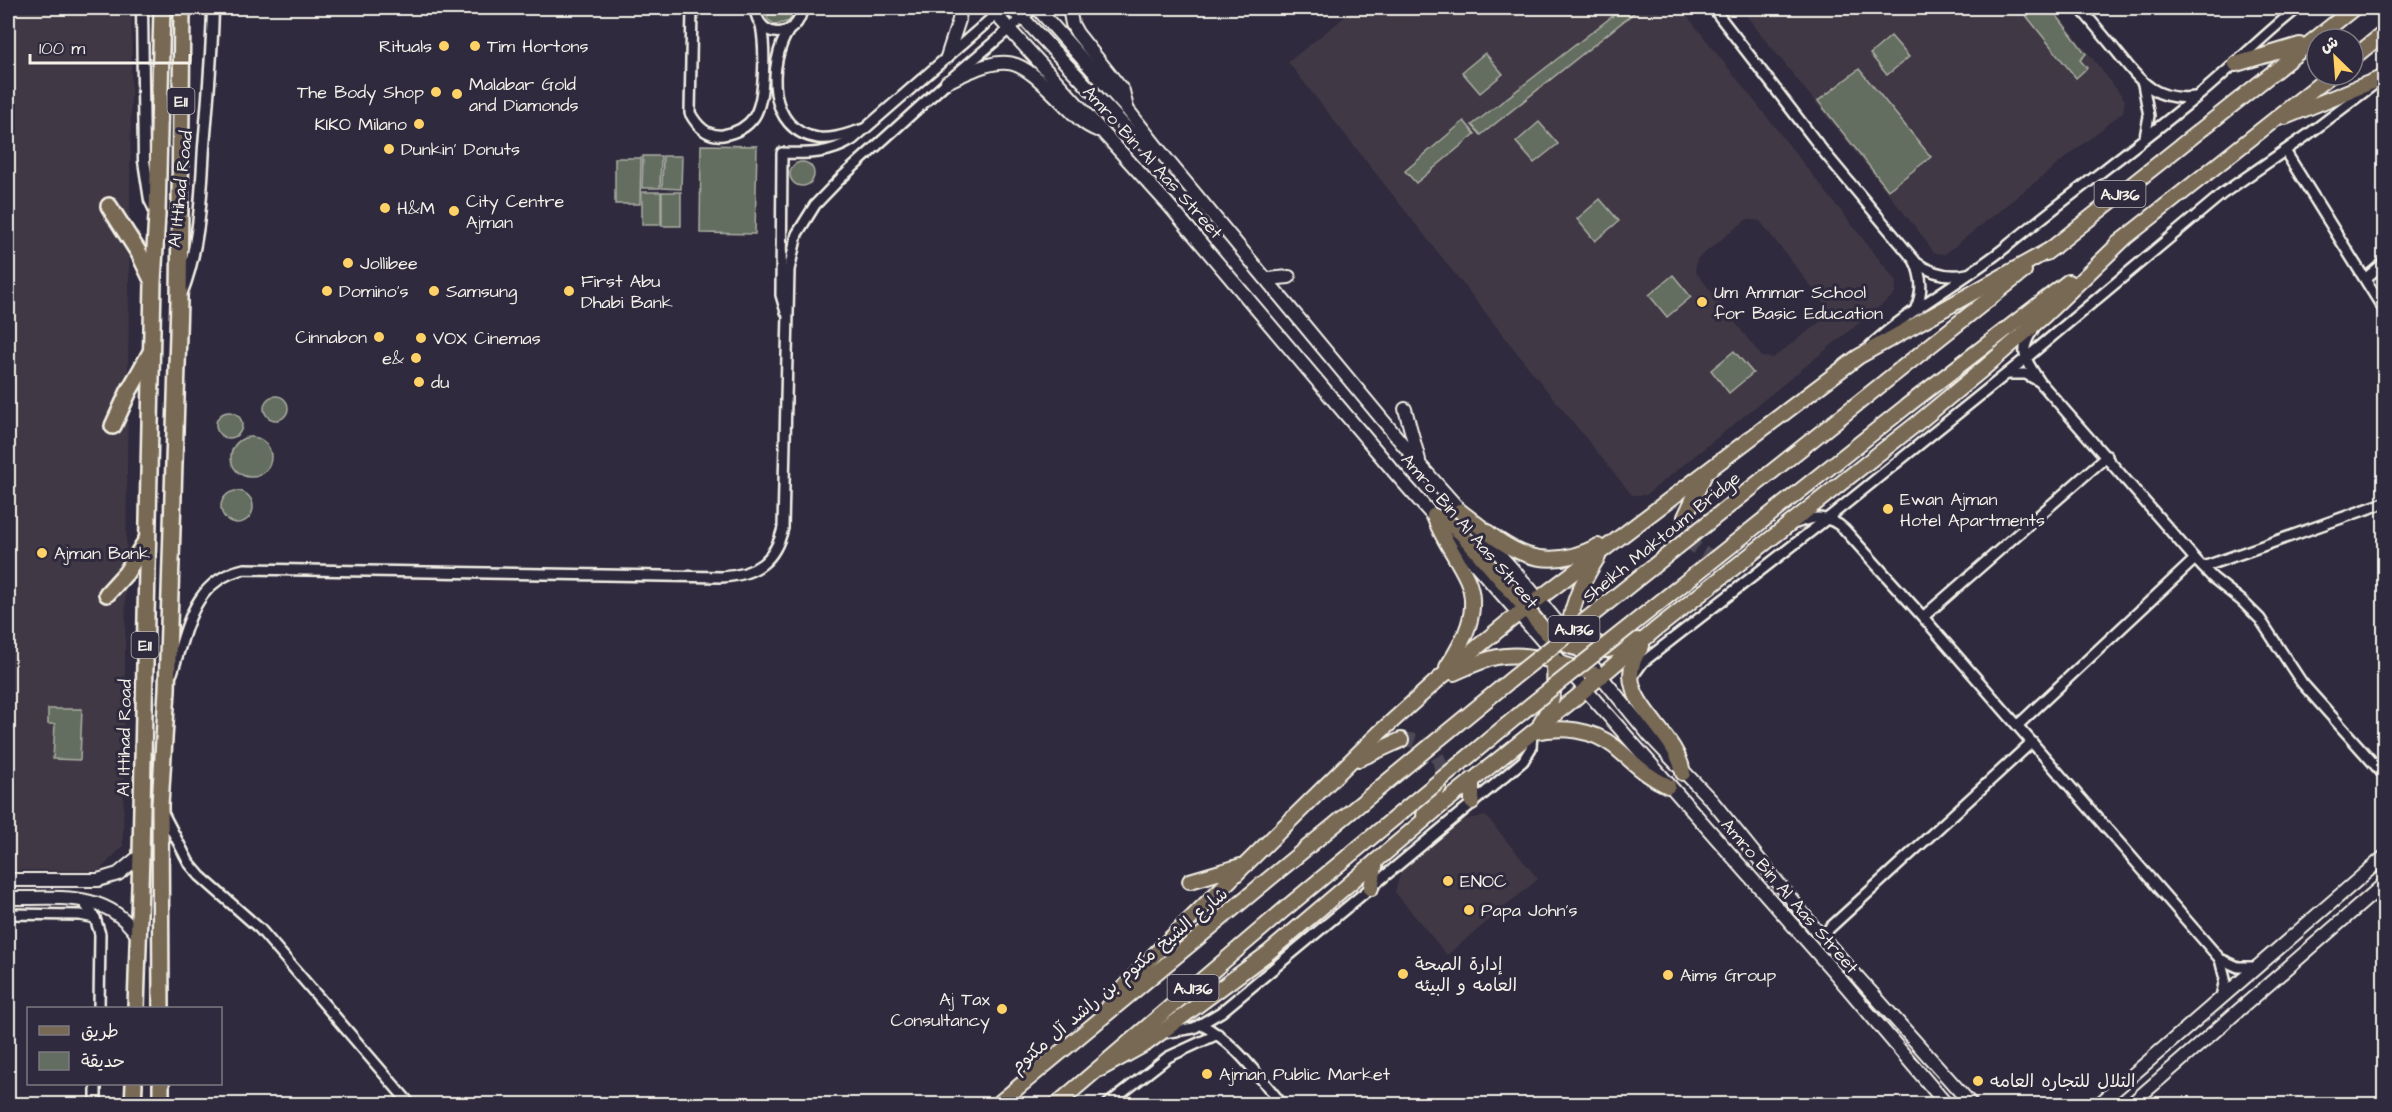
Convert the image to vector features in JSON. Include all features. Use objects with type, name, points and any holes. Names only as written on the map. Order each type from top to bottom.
[{"type":"highway","name":"Al Ittihad Road","points":[[136,1007],[153,282],[162,8]]},
{"type":"highway","name":"Al Ittihad Road","points":[[161,1007],[160,805],[167,690],[179,301],[182,8]]},
{"type":"highway","points":[[109,206],[139,253],[153,282]]},
{"type":"highway","points":[[113,426],[152,350]]},
{"type":"highway","points":[[107,594],[126,573],[147,538]]},
{"type":"highway","points":[[134,1085],[134,1104]]},
{"type":"highway","points":[[160,1104],[161,1085]]},
{"type":"main road","points":[[947,57],[959,20],[960,8]]},
{"type":"main road","name":"Amro Bin Al Aas Street","points":[[1036,8],[1127,109],[1460,511],[1530,602],[1602,675],[1649,735],[1719,810],[1821,936],[1971,1104]]},
{"type":"main road","points":[[1069,8],[1072,24],[1077,33],[1124,91],[1127,109]]},
{"type":"main road","name":"AJ136","points":[[2329,27],[2354,8]]},
{"type":"main road","points":[[997,10],[1010,10],[1022,17],[1139,141],[1161,152]]},
{"type":"main road","name":"Amro Bin Al Aas Street","points":[[997,10],[1009,27],[1222,266],[1366,440],[1434,516]]},
{"type":"main road","points":[[2365,49],[2385,33]]},
{"type":"main road","points":[[2236,64],[2305,44]]},
{"type":"main road","name":"AJ136","points":[[2053,248],[2305,45]]},
{"type":"main road","points":[[947,82],[981,66],[997,62],[1016,64],[1029,70],[1082,122],[1102,132]]},
{"type":"main road","points":[[2271,122],[2384,76]]},
{"type":"main road","name":"AJ136","points":[[1057,1104],[1286,908],[1532,704],[1908,405],[2124,239],[2316,87]]},
{"type":"main road","points":[[1100,1069],[1131,1053],[1161,1033],[1268,953],[1414,828],[1586,689],[1654,630],[1920,421],[2044,316],[2124,239]]},
{"type":"main road","points":[[1103,1014],[1142,968],[1339,772],[1440,678],[1530,602],[1858,357],[2053,248]]},
{"type":"main road","name":"Sheikh Maktoum Bridge","points":[[1264,883],[1504,685],[2053,248]]},
{"type":"main road","points":[[1267,279],[1289,277]]},
{"type":"main road","points":[[1405,409],[1420,465]]},
{"type":"main road","points":[[1685,517],[1693,495],[1706,471]]},
{"type":"main road","points":[[1460,511],[1508,548],[1541,559],[1568,558],[1619,536]]},
{"type":"main road","points":[[1434,516],[1444,520],[1461,534],[1530,602],[1562,662],[1586,689]]},
{"type":"main road","points":[[1434,516],[1467,580],[1472,601],[1472,613],[1466,634],[1440,678]]},
{"type":"main road","points":[[1532,733],[1542,720],[1552,699],[1555,675],[1573,645],[1574,603],[1584,579],[1605,548]]},
{"type":"main road","points":[[1726,558],[1754,552]]},
{"type":"main road","name":"Amro Bin Al Aas Street","points":[[1530,602],[1562,662]]},
{"type":"main road","points":[[1574,603],[1577,623],[1589,639],[1598,645],[1619,647]]},
{"type":"main road","points":[[1547,633],[1573,645],[1598,651],[1619,647],[1654,630]]},
{"type":"main road","points":[[1654,630],[1635,657],[1631,680],[1636,696],[1676,750],[1683,773]]},
{"type":"main road","points":[[1440,678],[1499,657],[1527,656],[1562,662],[1602,675]]},
{"type":"main road","name":"Amro Bin Al Aas Street","points":[[1586,689],[1668,786],[1834,972],[1946,1104]]},
{"type":"main road","points":[[1532,733],[1560,729],[1588,733],[1613,745],[1647,775],[1668,786]]},
{"type":"main road","points":[[1339,772],[1369,753],[1401,740]]},
{"type":"main road","points":[[1472,780],[1472,802]]},
{"type":"main road","points":[[1414,828],[1439,787]]},
{"type":"main road","points":[[8,880],[109,878],[127,868],[141,855]]},
{"type":"main road","points":[[2099,1104],[2385,857]]},
{"type":"main road","points":[[1371,888],[1376,861]]},
{"type":"main road","points":[[1190,881],[1243,866]]},
{"type":"main road","points":[[60,899],[67,891],[66,885],[61,880]]},
{"type":"main road","name":"شارع الشيخ مكتوم بن راشد آل مكتوم","points":[[998,1104],[1103,1014],[1264,883]]},
{"type":"main road","points":[[2131,1104],[2385,884]]},
{"type":"main road","points":[[8,907],[12,898],[97,902],[127,921],[137,935]]},
{"type":"main road","points":[[1922,1078],[1935,1104]]},
{"type":"street","name":"Al Ittihad Road","points":[[142,8],[144,161],[150,200],[157,215]]},
{"type":"street","name":"Al Ittihad Road","points":[[179,301],[192,264],[199,225],[213,8]]},
{"type":"street","points":[[692,8],[690,113],[701,128],[718,135],[730,134],[744,127],[754,116],[760,102],[764,44],[755,8]]},
{"type":"street","points":[[802,8],[800,18],[789,30],[779,48],[775,85],[780,109],[796,129],[819,138],[833,137],[866,128]]},
{"type":"street","points":[[167,690],[199,598],[218,578],[244,569],[722,577],[743,574],[762,565],[772,555],[783,528],[787,315],[792,252],[797,234],[815,205],[840,178],[1009,27],[1036,8]]},
{"type":"street","points":[[1713,8],[1824,152],[1915,261],[1924,268],[1946,275],[1969,274]]},
{"type":"street","points":[[2080,8],[2143,84],[2174,97],[2197,97]]},
{"type":"street","points":[[1858,357],[1885,331],[1969,274],[2197,97],[2236,64],[2268,31],[2298,8]]},
{"type":"street","points":[[787,315],[781,295],[782,153],[831,151],[852,140],[997,10]]},
{"type":"street","points":[[761,25],[774,32],[789,30]]},
{"type":"street","points":[[1631,680],[1643,662],[1828,519],[2025,359],[2222,194],[2285,151],[2384,76]]},
{"type":"street","points":[[2143,84],[2149,116],[2145,137]]},
{"type":"street","points":[[2285,151],[2385,310]]},
{"type":"street","points":[[1915,261],[1921,280],[1920,299],[1916,308]]},
{"type":"street","points":[[2366,278],[2385,263]]},
{"type":"street","points":[[2044,316],[2025,342],[2025,359],[2040,382],[2195,559],[2256,614],[2302,683],[2385,775]]},
{"type":"street","points":[[2003,375],[2026,374],[2040,382]]},
{"type":"street","points":[[1923,617],[2107,456]]},
{"type":"street","points":[[2203,567],[2385,503]]},
{"type":"street","points":[[1845,505],[1842,517],[1845,529]]},
{"type":"street","points":[[1785,527],[1812,518],[1828,519],[1845,529],[2220,959],[2238,967],[2257,967]]},
{"type":"street","points":[[2018,725],[2195,559]]},
{"type":"street","points":[[1161,1033],[1202,1025],[1221,1012],[1527,757],[1531,748],[1532,733]]},
{"type":"street","points":[[1821,936],[2032,742]]},
{"type":"street","points":[[160,805],[176,841],[194,870],[260,929],[410,1104]]},
{"type":"street","points":[[82,900],[95,918],[101,942],[99,1007]]},
{"type":"street","points":[[8,914],[80,915],[95,918]]},
{"type":"street","points":[[2220,959],[2225,979],[2221,1000]]},
{"type":"street","points":[[1202,1025],[1218,1034],[1238,1052],[1282,1104]]},
{"type":"street","points":[[1108,1104],[1168,1057],[1218,1034]]},
{"type":"street","points":[[96,1085],[96,1104]]},
{"type":"shaded area","points":[[8,8],[132,8],[123,846],[99,871],[8,870]]},
{"type":"shaded area","points":[[1356,8],[1681,8],[1896,281],[1895,294],[1646,495],[1632,495],[1288,62]],"holes":[[[1747,219],[1760,221],[1827,307],[1825,318],[1773,358],[1762,357],[1695,271],[1697,259]]]},
{"type":"shaded area","points":[[1740,8],[2053,8],[2125,100],[2123,112],[1945,254],[1934,253]]},
{"type":"shaded area","name":"ENOC","points":[[1486,816],[1538,879],[1447,955],[1395,892],[1401,871],[1461,820]]},
{"type":"green space","points":[[764,8],[794,8],[794,13],[789,21],[776,25],[768,20]]},
{"type":"green space","points":[[1623,8],[1640,8],[1481,135],[1472,125]]},
{"type":"green space","points":[[2020,8],[2051,8],[2086,54],[2080,60],[2087,68],[2076,78]]},
{"type":"green space","points":[[1891,36],[1909,57],[1887,75],[1870,54]]},
{"type":"green space","points":[[1485,53],[1503,74],[1480,93],[1462,72]]},
{"type":"green space","points":[[1859,69],[1931,157],[1888,190],[1818,101]]},
{"type":"green space","points":[[1464,121],[1475,134],[1416,183],[1405,171]]},
{"type":"green space","points":[[1539,122],[1558,144],[1534,163],[1516,142]]},
{"type":"green space","points":[[701,145],[757,146],[755,234],[700,233]]},
{"type":"green space","points":[[643,156],[661,156],[660,188],[642,188]]},
{"type":"green space","points":[[663,156],[682,156],[681,189],[662,188]]},
{"type":"green space","points":[[615,158],[641,158],[640,204],[615,204]]},
{"type":"green space","points":[[802,162],[811,165],[814,174],[811,183],[802,186],[793,183],[790,174],[793,165]]},
{"type":"green space","points":[[642,192],[661,192],[661,225],[642,225]]},
{"type":"green space","points":[[662,192],[681,192],[681,226],[662,226]]},
{"type":"green space","points":[[1600,199],[1619,221],[1595,241],[1577,219]]},
{"type":"green space","points":[[1673,275],[1691,297],[1667,317],[1649,295]]},
{"type":"green space","points":[[1734,351],[1753,373],[1729,393],[1711,370]]},
{"type":"green space","points":[[276,396],[285,399],[288,408],[285,417],[276,420],[267,417],[264,408],[267,399]]},
{"type":"green space","points":[[229,412],[238,416],[242,425],[238,434],[229,438],[220,434],[216,425],[220,416]]},
{"type":"green space","points":[[251,437],[265,443],[271,457],[265,471],[251,477],[237,471],[231,457],[237,443]]},
{"type":"green space","points":[[237,491],[248,496],[253,507],[248,518],[237,523],[226,518],[221,507],[226,496]]},
{"type":"green space","points":[[48,709],[82,709],[80,760],[53,759],[55,724],[48,724]]},
{"type":"tunnel","points":[[1685,517],[1687,534],[1695,547],[1708,556],[1726,558]]},
{"type":"tunnel","points":[[1401,740],[1420,743],[1434,752],[1441,768],[1439,787]]},
{"type":"place","name":"Rituals","points":[[444,46]]},
{"type":"place","name":"Tim Hortons","points":[[475,46]]},
{"type":"place","name":"The Body Shop","points":[[436,92]]},
{"type":"place","name":"Malabar Gold and Diamonds","points":[[457,94]]},
{"type":"place","name":"KIKO Milano","points":[[419,124]]},
{"type":"place","name":"Dunkin' Donuts","points":[[389,149]]},
{"type":"place","name":"H&M","points":[[385,208]]},
{"type":"place","name":"City Centre Ajman","points":[[454,211]]},
{"type":"place","name":"Jollibee","points":[[348,263]]},
{"type":"place","name":"Domino's","points":[[327,291]]},
{"type":"place","name":"Samsung","points":[[434,291]]},
{"type":"place","name":"First Abu Dhabi Bank","points":[[569,291]]},
{"type":"place","name":"Um Ammar School for Basic Education","points":[[1702,302]]},
{"type":"place","name":"Cinnabon","points":[[379,337]]},
{"type":"place","name":"VOX Cinemas","points":[[421,338]]},
{"type":"place","name":"e&","points":[[416,358]]},
{"type":"place","name":"du","points":[[419,382]]},
{"type":"place","name":"Ewan Ajman Hotel Apartments","points":[[1888,509]]},
{"type":"place","name":"Ajman Bank","points":[[42,553]]},
{"type":"place","name":"ENOC","points":[[1448,881]]},
{"type":"place","name":"Papa John's","points":[[1469,910]]},
{"type":"place","name":"إدارة الصحة العامه و البيئه","points":[[1403,974]]},
{"type":"place","name":"Aims Group","points":[[1668,975]]},
{"type":"place","name":"Aj Tax Consultancy","points":[[1002,1009]]},
{"type":"place","name":"Ajman Public Market","points":[[1207,1074]]},
{"type":"place","name":"التلال للتجاره العامه","points":[[1978,1081]]}]
